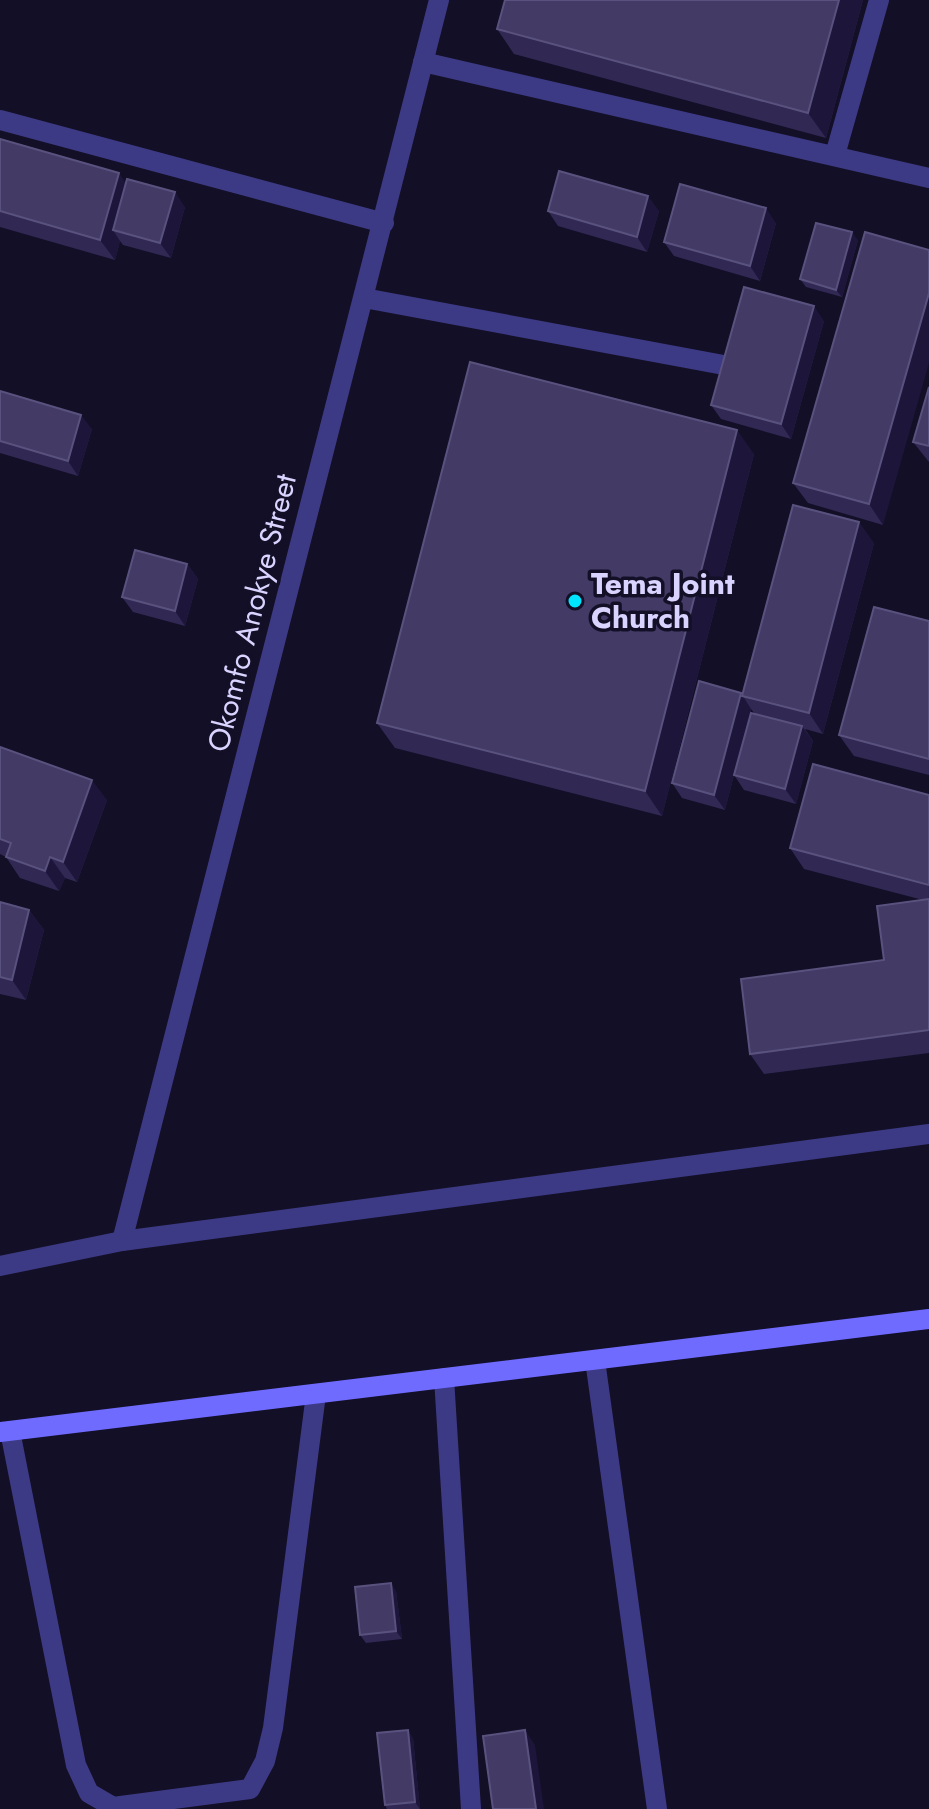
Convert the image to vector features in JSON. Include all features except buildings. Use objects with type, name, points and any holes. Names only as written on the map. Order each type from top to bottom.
[{"type":"main road","points":[[5,1432],[929,1319]]},
{"type":"street","name":"Okomfo Anokye Street","points":[[122,1241],[439,0]]},
{"type":"street","points":[[835,155],[879,0]]},
{"type":"street","points":[[423,62],[929,178]]},
{"type":"street","points":[[0,120],[384,223]]},
{"type":"street","points":[[364,298],[729,366]]},
{"type":"street","points":[[0,1266],[122,1241],[929,1134]]},
{"type":"street","points":[[595,1360],[657,1809]]},
{"type":"street","points":[[444,1378],[471,1809]]},
{"type":"street","points":[[5,1432],[76,1765],[89,1793],[113,1807],[250,1789],[265,1761],[273,1728],[316,1394]]},
{"type":"place","name":"Tema Joint Church","points":[[575,601]]}]
